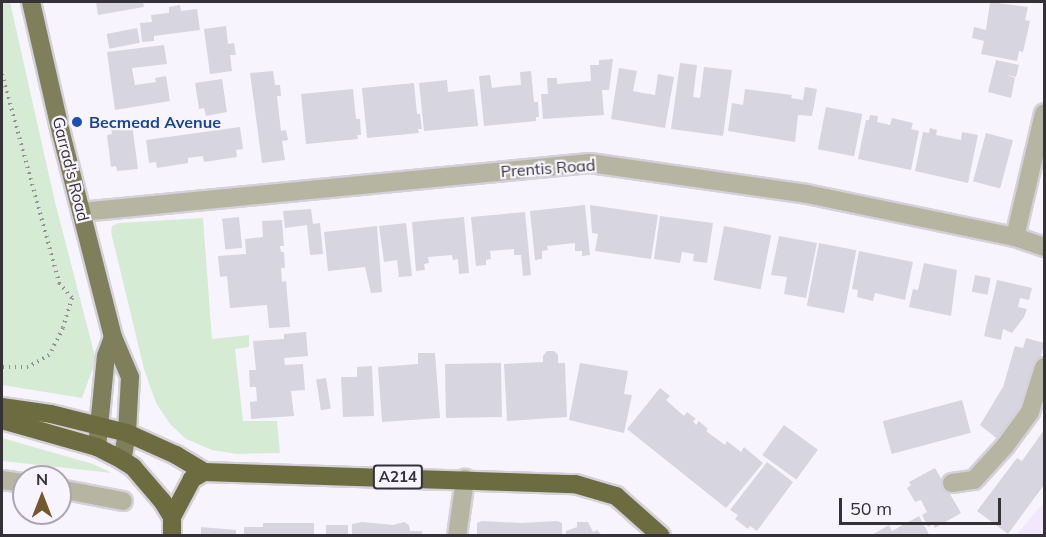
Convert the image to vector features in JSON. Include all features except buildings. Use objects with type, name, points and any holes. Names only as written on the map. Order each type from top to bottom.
[{"type":"highway","name":"A214","points":[[2,407],[33,410],[99,426],[125,446],[133,467],[160,498],[172,526]]},
{"type":"highway","name":"A214","points":[[2,420],[97,447],[125,446],[176,455],[204,472]]},
{"type":"highway","name":"A214","points":[[172,526],[192,478],[204,472],[575,484],[616,496],[661,536]]},
{"type":"main road","name":"Garrad's Road","points":[[31,2],[113,337],[130,377],[125,446]]},
{"type":"main road","name":"Garrad's Road","points":[[97,447],[106,356],[113,337]]},
{"type":"street","points":[[1015,237],[1044,113]]},
{"type":"street","name":"Prentis Road","points":[[81,212],[590,163],[807,194],[1015,237],[1044,247]]},
{"type":"street","points":[[952,483],[974,480],[1005,446],[1030,412],[1044,367]]},
{"type":"street","points":[[456,536],[465,479]]},
{"type":"street","points":[[72,491],[123,501]]},
{"type":"path","points":[[2,74],[59,282],[72,298],[63,328],[49,355],[28,367],[2,367]]},
{"type":"shaded area","points":[[1044,502],[1044,535],[1016,535]]},
{"type":"green space","points":[[2,2],[10,2],[55,202],[96,360],[82,398],[2,385]]},
{"type":"green space","points":[[203,218],[212,339],[249,335],[249,347],[235,349],[243,421],[277,421],[280,453],[237,454],[212,450],[186,439],[170,424],[156,403],[144,369],[111,232],[112,226],[119,223]]},
{"type":"green space","points":[[2,438],[93,464],[112,473],[72,469],[72,465],[39,465],[2,461]]},
{"type":"place","name":"Becmead Avenue","points":[[77,122]]}]
